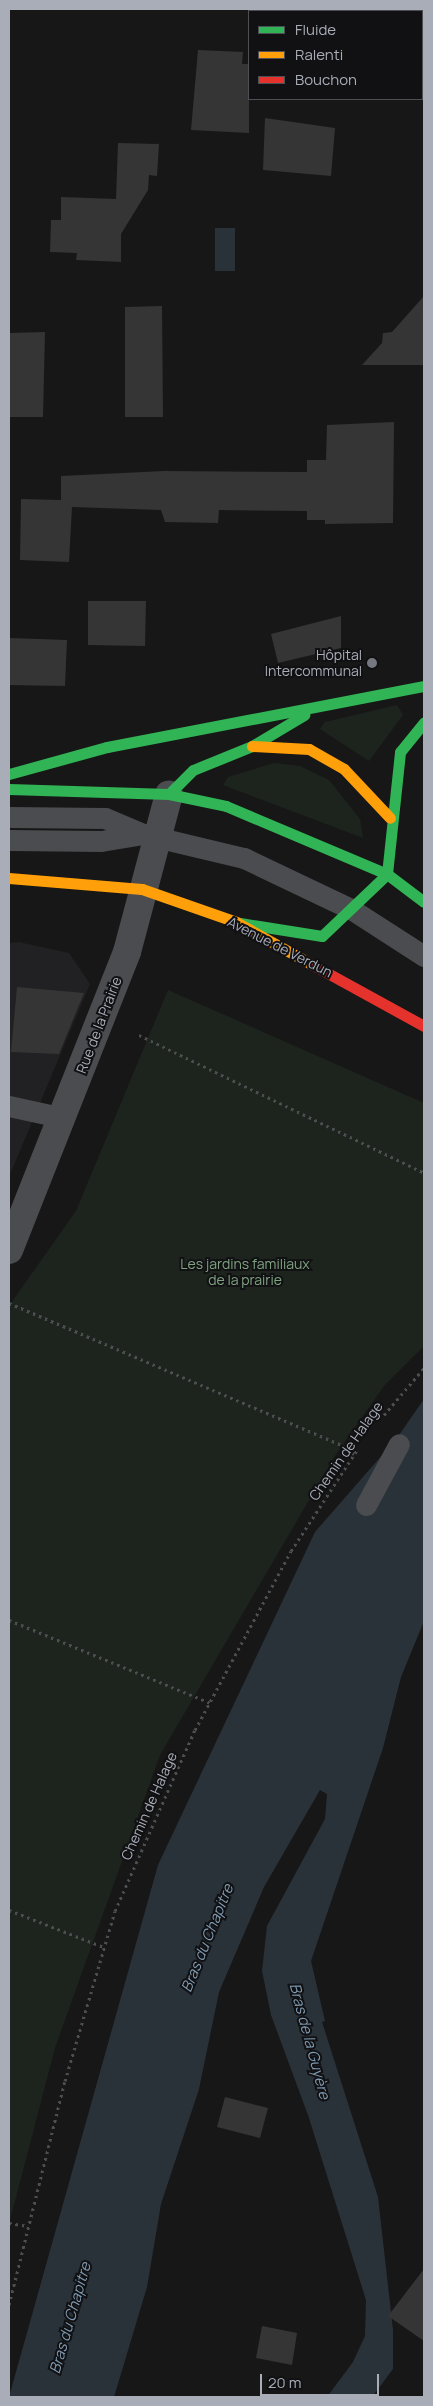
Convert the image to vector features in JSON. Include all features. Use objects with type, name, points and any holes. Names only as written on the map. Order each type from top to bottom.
[{"type":"street","points":[[9,774],[107,748],[322,704],[424,686]]},
{"type":"street","points":[[169,794],[193,770],[252,746],[322,704]]},
{"type":"street","points":[[236,922],[322,936],[387,874],[393,838],[390,818],[400,752],[424,722]]},
{"type":"street","points":[[252,746],[309,749],[344,769],[390,818]]},
{"type":"street","points":[[9,789],[169,794],[226,806],[387,874],[424,902]]},
{"type":"street","name":"Rue de la Prairie","points":[[9,1250],[64,1118],[127,952],[142,889],[149,835],[169,794]]},
{"type":"street","name":"Avenue de Verdun","points":[[9,878],[142,889],[236,922],[424,1026]]},
{"type":"lane","points":[[9,817],[105,818],[149,835],[244,858],[351,908],[424,956]]},
{"type":"lane","points":[[9,840],[100,841],[149,835]]},
{"type":"lane","points":[[13,1099],[64,1118]]},
{"type":"lane","points":[[366,1505],[399,1444]]},
{"type":"path","points":[[139,1035],[424,1173]]},
{"type":"path","points":[[9,1303],[342,1445],[354,1454]]},
{"type":"path","name":"Chemin de Halage","points":[[378,1423],[424,1368]]},
{"type":"path","name":"Chemin de Halage","points":[[9,2305],[27,2226],[115,1911],[210,1703],[291,1551],[363,1442]]},
{"type":"path","points":[[9,1620],[210,1703]]},
{"type":"path","points":[[9,1910],[104,1947]]},
{"type":"path","points":[[9,2222],[27,2226]]},
{"type":"shaded area","points":[[19,942],[69,953],[90,984],[9,1177],[9,943]]},
{"type":"green space","points":[[397,705],[403,715],[369,761],[320,729],[325,722]]},
{"type":"green space","points":[[274,763],[300,766],[329,780],[360,819],[363,838],[223,785],[228,777]]},
{"type":"green space","name":"Les jardins familiaux de la prairie","points":[[168,990],[424,1103],[424,1346],[384,1386],[336,1454],[160,1755],[55,2048],[9,2224],[9,1306],[76,1211]]},
{"type":"water","points":[[215,228],[235,228],[235,271],[215,271]]},
{"type":"water","points":[[424,1399],[424,1621],[401,1677],[383,1748],[311,1961],[325,2021],[322,2022],[378,2197],[393,2330],[393,2369],[372,2397],[327,2397],[353,2362],[365,2336],[366,2300],[308,2115],[271,2015],[262,1971],[267,1926],[325,1819],[327,1794],[320,1790],[264,1887],[219,1992],[199,2089],[161,2204],[147,2287],[114,2397],[9,2397],[158,1865],[315,1532],[397,1438]]},
{"type":"building","points":[[198,50],[243,52],[242,64],[248,64],[249,133],[191,130]]},
{"type":"building","points":[[265,118],[335,128],[331,176],[263,170]]},
{"type":"building","points":[[118,143],[159,144],[157,176],[149,175],[148,190],[121,234],[121,262],[76,260],[77,253],[50,252],[51,220],[61,220],[61,197],[116,199]]},
{"type":"building","points":[[424,296],[424,365],[362,365],[382,343],[383,333],[392,332]]},
{"type":"building","points":[[162,306],[163,417],[125,417],[125,307]]},
{"type":"building","points":[[45,332],[43,417],[9,417],[9,333]]},
{"type":"building","points":[[394,422],[393,523],[325,524],[325,520],[307,520],[307,511],[219,510],[218,523],[165,522],[161,510],[72,507],[69,562],[20,560],[21,499],[61,500],[61,476],[164,471],[307,472],[307,460],[326,460],[327,425]]},
{"type":"building","points":[[88,601],[146,601],[145,646],[88,645]]},
{"type":"building","points":[[341,616],[341,648],[278,663],[271,634]]},
{"type":"building","points":[[9,638],[67,640],[65,686],[9,685]]},
{"type":"building","points":[[17,987],[84,993],[59,1054],[11,1052]]},
{"type":"building","points":[[225,2097],[268,2108],[260,2138],[217,2127]]},
{"type":"building","points":[[424,2269],[424,2341],[388,2316]]},
{"type":"building","points":[[262,2326],[297,2333],[292,2365],[256,2358]]},
{"type":"traffic: fast","points":[[9,774],[107,747],[424,686]]},
{"type":"traffic: fast","points":[[169,794],[193,770],[252,746],[304,715]]},
{"type":"traffic: fast","points":[[240,923],[322,936],[387,874],[400,752],[424,722]]},
{"type":"traffic: fast","points":[[9,789],[169,794],[226,806],[387,874],[424,902]]},
{"type":"traffic: slow","points":[[252,746],[309,749],[344,769],[390,818]]},
{"type":"traffic: slow","points":[[9,878],[142,889],[236,922],[313,965]]},
{"type":"traffic: jam","points":[[313,965],[424,1026]]},
{"type":"place","name":"Hôpital Intercommunal","points":[[372,663]]},
{"type":"water label","name":"Bras du Chapitre","points":[[207,1938]]},
{"type":"water label","name":"Bras de la Guyère","points":[[310,2041]]},
{"type":"water label","name":"Bras du Chapitre","points":[[70,2318]]}]
